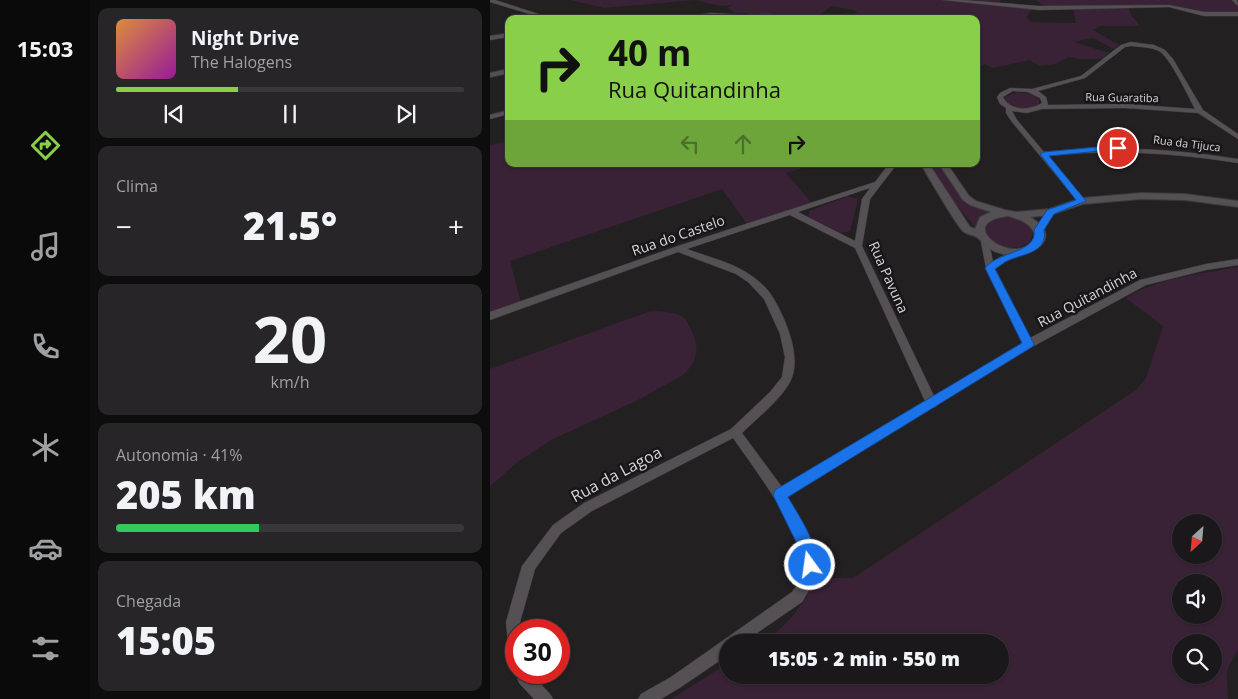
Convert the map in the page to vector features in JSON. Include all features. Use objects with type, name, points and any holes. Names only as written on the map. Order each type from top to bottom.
[{"type":"street","points":[[945,0],[1039,8],[1162,6],[1204,14],[1238,14]]},
{"type":"street","points":[[1234,0],[1238,5]]},
{"type":"street","points":[[492,2],[538,15]]},
{"type":"street","points":[[490,38],[505,35]]},
{"type":"street","points":[[1082,201],[1014,121],[1009,113],[1009,107],[1001,100],[1002,94],[1012,89],[1033,91],[1083,76],[1123,46],[1144,45],[1163,51],[1170,59],[1200,111],[1238,137]]},
{"type":"street","points":[[490,75],[505,72]]},
{"type":"street","points":[[1033,91],[1044,97],[1043,107]]},
{"type":"street","name":"Rua Guaratiba","points":[[1009,107],[1031,110],[1043,107],[1125,106],[1200,111]]},
{"type":"street","points":[[490,117],[505,113]]},
{"type":"street","name":"Rua da Tijuca","points":[[1044,154],[1118,148],[1173,152],[1238,161]]},
{"type":"street","name":"Rua Pavuna","points":[[892,167],[876,184],[866,199],[858,246],[932,404]]},
{"type":"street","points":[[925,167],[966,229],[1002,251],[1023,251]]},
{"type":"street","points":[[945,167],[966,198],[973,203],[1003,213],[1018,215],[1050,212],[1082,201],[1159,196],[1185,196],[1238,204]]},
{"type":"street","name":"Rua do Castelo","points":[[490,316],[678,249],[876,184]]},
{"type":"street","points":[[792,212],[858,246]]},
{"type":"street","points":[[1039,230],[1050,212]]},
{"type":"street","points":[[1003,213],[986,218],[981,223],[979,229],[990,268],[1028,344]]},
{"type":"street","points":[[990,268],[1004,259],[1032,248],[1038,243],[1040,237],[1039,230],[1034,224],[1018,215]]},
{"type":"street","name":"Rua da Lagoa","points":[[514,619],[529,566],[557,529],[588,506],[735,432],[774,395],[787,378],[790,358],[785,334],[768,297],[751,280],[726,266],[678,249]]},
{"type":"street","name":"Rua Quitandinha","points":[[780,495],[1028,344],[1143,282],[1206,267],[1238,262]]},
{"type":"street","points":[[735,432],[780,495],[809,553],[810,577],[798,597],[744,634]]},
{"type":"street","points":[[646,699],[676,682],[719,652]]},
{"type":"street","points":[[530,684],[545,699]]},
{"type":"shaded area","points":[[570,0],[696,0],[604,8]]},
{"type":"shaded area","points":[[696,0],[1000,0],[1001,3],[1033,8],[1026,17],[1031,22],[1076,23],[1073,9],[1085,8],[1082,5],[1047,7],[1035,0],[1232,0],[1238,7],[1238,13],[1207,14],[1169,5],[1128,7],[1140,26],[1100,26],[1093,30],[1119,45],[1114,49],[1093,38],[1074,42],[1109,53],[1102,59],[1069,57],[1055,64],[1039,66],[1030,60],[993,68],[985,64],[980,66],[980,15],[852,15],[858,11],[832,6],[819,15],[753,15],[736,13],[728,8],[732,5],[720,6]]},
{"type":"shaded area","points":[[1016,92],[1033,94],[1039,99],[1039,104],[1031,108],[1012,106],[1005,100],[1005,97]]},
{"type":"shaded area","points":[[505,142],[505,167],[806,167],[786,173],[811,202],[747,224],[722,189],[510,261],[521,303],[490,312],[490,145]]},
{"type":"shaded area","points":[[932,167],[940,167],[955,190],[967,202],[984,210],[996,212],[976,228],[955,203]]},
{"type":"shaded area","points":[[848,196],[858,199],[850,231],[842,233],[809,217],[809,211]]},
{"type":"shaded area","points":[[1003,216],[1017,218],[1028,225],[1033,232],[1030,242],[1017,247],[1005,247],[989,238],[984,233],[986,223],[990,219]]},
{"type":"shaded area","points":[[1238,267],[1238,649],[1227,670],[1228,699],[671,699],[719,669],[719,684],[1009,684],[1009,634],[774,634],[794,614],[817,578],[853,578],[1136,390],[1146,378],[1163,326],[1126,298],[1138,291],[1166,281]]},
{"type":"shaded area","points":[[658,311],[679,315],[691,329],[696,342],[696,354],[688,370],[683,375],[638,400],[551,440],[519,461],[490,486],[490,369],[648,312]]},
{"type":"route","points":[[810,565],[809,553],[780,495],[1028,344],[990,268],[995,263],[1032,248],[1038,243],[1040,237],[1039,230],[1050,212],[1082,201],[1044,154],[1118,148]]}]
